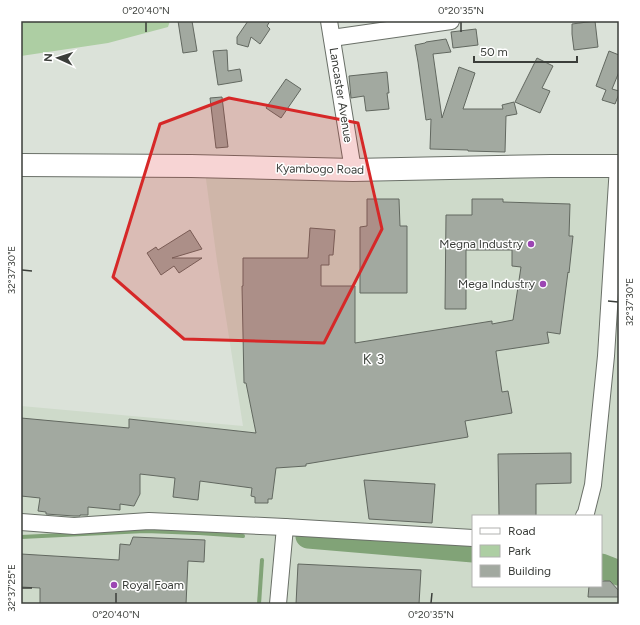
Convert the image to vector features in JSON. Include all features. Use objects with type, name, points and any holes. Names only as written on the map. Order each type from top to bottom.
[{"type":"street","name":"Lancaster Avenue","points":[[329,21],[353,170]]},
{"type":"street","points":[[332,38],[451,21]]},
{"type":"street","name":"Kyambogo Road","points":[[21,165],[191,166],[353,170],[619,166]]},
{"type":"street","points":[[584,515],[593,485],[604,371],[619,166]]},
{"type":"street","points":[[21,522],[74,526],[149,521],[472,538]]},
{"type":"street","points":[[278,604],[286,527]]},
{"type":"highlighted area","points":[[229,98],[358,123],[382,229],[324,343],[184,339],[113,277],[160,124]]},
{"type":"shaded area","points":[[205,172],[619,177],[619,604],[21,604],[21,406],[243,426],[217,261]]},
{"type":"green space","points":[[21,21],[170,21],[168,27],[108,43],[21,56]]},
{"type":"building","points":[[178,21],[192,21],[197,51],[183,53]]},
{"type":"building","points":[[248,21],[270,21],[267,26],[270,29],[260,44],[251,37],[248,47],[237,44],[237,37]]},
{"type":"building","points":[[595,21],[598,47],[574,50],[572,24]]},
{"type":"building","points":[[476,29],[478,45],[453,48],[451,32]]},
{"type":"building","points":[[446,39],[451,52],[433,54],[442,118],[459,67],[475,73],[463,109],[503,109],[502,105],[514,102],[517,114],[506,116],[505,152],[430,149],[431,119],[426,120],[415,45]]},
{"type":"building","points":[[227,50],[228,71],[240,69],[242,81],[218,85],[213,51]]},
{"type":"building","points":[[609,51],[619,55],[619,72],[612,89],[619,91],[615,104],[602,100],[606,90],[596,86]]},
{"type":"building","points":[[537,58],[553,66],[542,88],[550,91],[540,113],[515,102]]},
{"type":"building","points":[[387,72],[389,109],[366,111],[364,96],[351,98],[349,76]]},
{"type":"building","points":[[286,79],[301,89],[281,118],[266,108]]},
{"type":"building","points":[[222,97],[228,147],[216,148],[210,98]]},
{"type":"building","points":[[367,199],[399,199],[400,226],[407,226],[407,293],[360,293],[360,227],[367,226]]},
{"type":"building","points":[[472,199],[503,199],[503,202],[570,204],[569,236],[573,236],[560,334],[547,332],[549,343],[496,351],[502,392],[508,391],[512,413],[465,421],[468,437],[306,464],[306,466],[276,468],[272,499],[268,499],[268,503],[255,503],[255,497],[251,496],[252,488],[200,481],[198,500],[173,497],[175,478],[140,474],[140,494],[134,506],[120,504],[120,510],[88,507],[88,515],[74,516],[46,514],[46,512],[38,511],[40,498],[21,496],[21,418],[129,428],[129,419],[256,433],[246,383],[244,383],[242,286],[243,258],[308,258],[310,228],[335,230],[333,255],[329,255],[329,265],[321,265],[321,286],[355,286],[355,343],[492,321],[492,324],[513,320],[521,267],[512,266],[512,250],[466,250],[466,309],[445,309],[446,215],[472,215]]},
{"type":"building","points":[[190,230],[202,249],[172,258],[202,258],[179,273],[174,266],[161,275],[147,253],[156,247],[158,250]]},
{"type":"building","points":[[571,453],[571,483],[536,484],[536,515],[499,515],[498,454]]},
{"type":"building","points":[[364,480],[435,484],[432,523],[369,519]]},
{"type":"building","name":"Royal Foam","points":[[133,537],[205,540],[204,562],[188,561],[186,604],[40,604],[40,588],[21,587],[21,554],[119,560],[120,544],[130,545]]},
{"type":"building","points":[[298,564],[421,570],[419,604],[296,604]]},
{"type":"building","points":[[602,581],[610,581],[619,591],[619,597],[588,597],[589,587],[602,587]]},
{"type":"waterway","points":[[21,537],[145,531],[243,536]]},
{"type":"waterway","points":[[308,536],[472,550]]},
{"type":"waterway","points":[[259,604],[262,560]]},
{"type":"waterway","points":[[602,566],[619,573]]},
{"type":"place","name":"Megna Industry","points":[[531,244]]},
{"type":"place","name":"Mega Industry","points":[[543,284]]},
{"type":"place","name":"Royal Foam","points":[[114,585]]},
{"type":"district","name":"K 3","points":[[374,359]]}]
